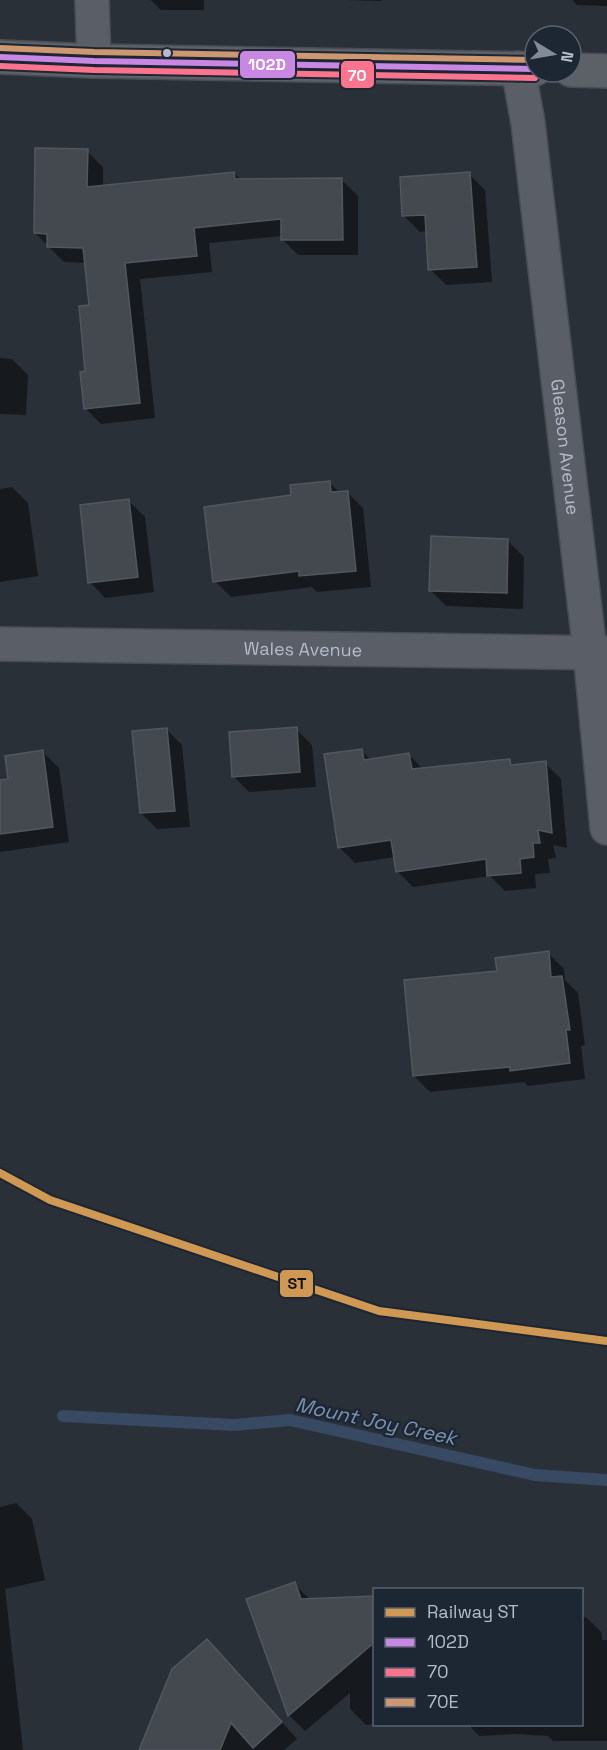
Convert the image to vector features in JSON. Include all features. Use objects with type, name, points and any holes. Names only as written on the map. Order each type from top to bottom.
[{"type":"main road","points":[[0,57],[94,61],[523,68]]},
{"type":"main road","points":[[583,70],[607,71]]},
{"type":"street","points":[[92,0],[94,61]]},
{"type":"street","name":"Gleason Avenue","points":[[527,84],[528,123],[598,653],[607,828]]},
{"type":"street","name":"Wales Avenue","points":[[0,644],[598,653]]},
{"type":"building","points":[[35,148],[88,149],[87,187],[234,172],[235,179],[342,178],[343,240],[281,240],[281,219],[194,228],[197,256],[125,263],[140,403],[84,409],[80,372],[85,371],[79,306],[89,305],[83,248],[47,247],[47,234],[34,233]]},
{"type":"building","points":[[470,172],[477,267],[428,270],[425,215],[402,216],[400,177]]},
{"type":"building","points":[[330,481],[331,492],[348,491],[356,571],[299,576],[299,571],[213,582],[204,507],[291,495],[290,485]]},
{"type":"building","points":[[129,499],[138,577],[88,583],[80,505]]},
{"type":"building","points":[[431,536],[508,539],[507,593],[429,591]]},
{"type":"building","points":[[297,727],[300,772],[232,777],[229,732]]},
{"type":"building","points":[[167,728],[175,811],[140,813],[132,731]]},
{"type":"building","points":[[362,749],[364,760],[409,753],[412,769],[510,759],[511,765],[546,761],[552,833],[538,830],[540,843],[533,843],[534,857],[520,859],[521,873],[487,876],[486,859],[396,872],[391,840],[338,848],[324,754]]},
{"type":"building","points":[[43,750],[53,827],[0,834],[0,780],[8,779],[5,756]]},
{"type":"building","points":[[549,951],[551,977],[562,976],[570,1030],[566,1030],[570,1063],[510,1071],[510,1067],[413,1076],[404,980],[497,971],[495,958]]},
{"type":"building","points":[[295,1582],[301,1599],[373,1596],[373,1644],[288,1716],[246,1599]]},
{"type":"building","points":[[207,1639],[282,1722],[253,1748],[231,1723],[220,1750],[139,1750],[172,1669]]},
{"type":"waterway","name":"Mount Joy Creek","points":[[63,1416],[235,1425],[290,1420],[535,1475],[607,1480]]},
{"type":"rail line","name":"ST","points":[[0,1173],[50,1200],[379,1311],[607,1341]]},
{"type":"transit line","name":"70E","points":[[0,48],[94,52],[523,60]]},
{"type":"transit line","name":"102D","points":[[0,57],[94,61],[523,69]]},
{"type":"transit line","name":"70","points":[[0,66],[94,70],[523,78]]}]
